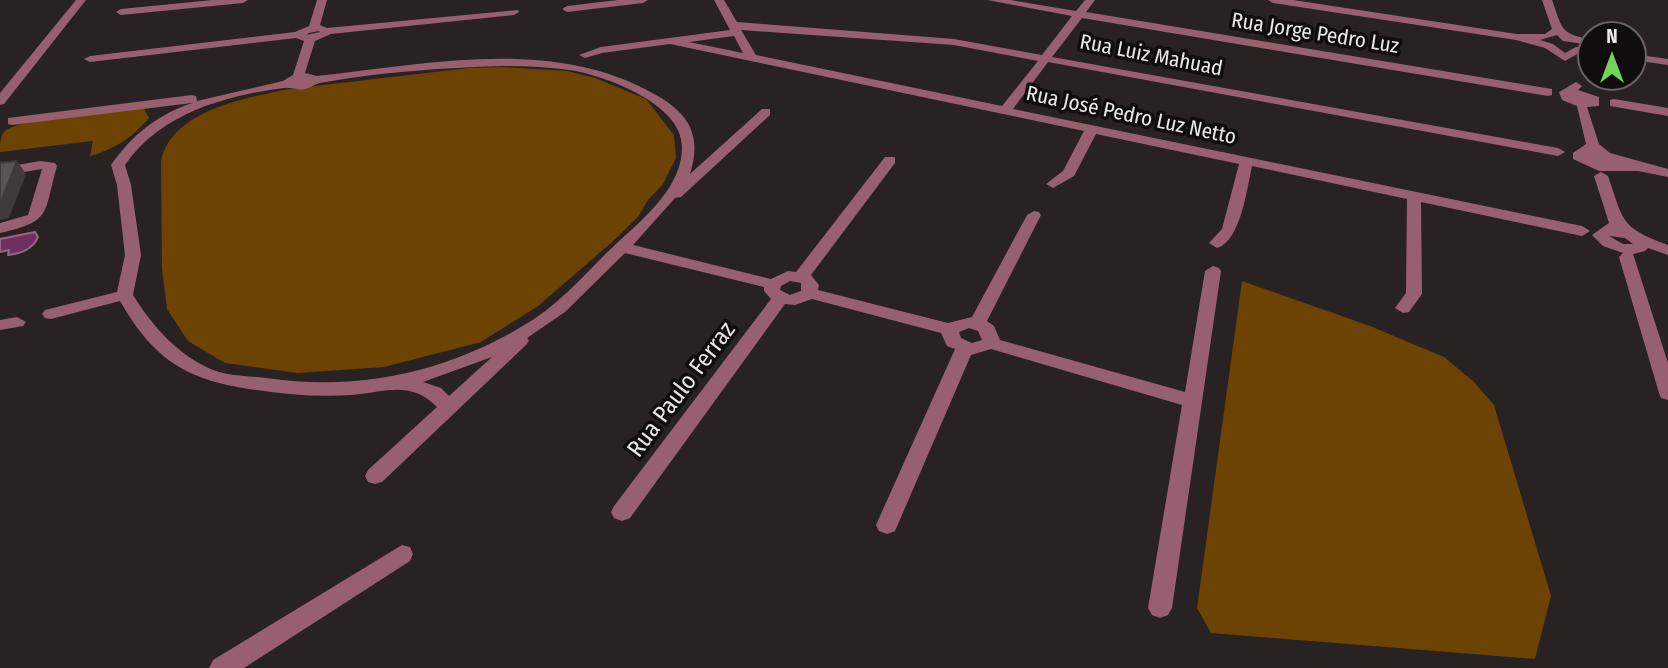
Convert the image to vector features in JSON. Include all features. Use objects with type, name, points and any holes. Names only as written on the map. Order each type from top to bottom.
[{"type":"street","points":[[0,101],[81,0]]},
{"type":"street","points":[[121,12],[243,0]]},
{"type":"street","points":[[300,80],[322,0]]},
{"type":"street","points":[[566,9],[643,0]]},
{"type":"street","points":[[719,0],[752,58]]},
{"type":"street","name":"Rua Jorge Pedro Luz","points":[[992,0],[1548,92],[1577,90]]},
{"type":"street","points":[[1005,111],[1090,0]]},
{"type":"street","points":[[1273,0],[1311,3],[1548,41],[1576,50],[1581,48],[1558,30],[1547,0]]},
{"type":"street","points":[[90,59],[298,36],[302,32],[323,35],[327,31],[514,12]]},
{"type":"street","name":"Rua Luiz Mahuad","points":[[586,55],[601,50],[670,41],[736,28],[954,42],[1586,155],[1608,165]]},
{"type":"street","points":[[1548,41],[1558,30]]},
{"type":"street","points":[[1548,41],[1577,40]]},
{"type":"street","name":"Rua José Pedro Luz Netto","points":[[670,41],[1664,249]]},
{"type":"street","points":[[1548,41],[1577,90]]},
{"type":"street","points":[[1576,50],[1577,90]]},
{"type":"street","points":[[1647,50],[1668,54]]},
{"type":"street","points":[[1647,59],[1668,62]]},
{"type":"street","points":[[12,121],[175,106],[300,80],[510,63],[567,66],[610,77],[651,95],[677,117],[690,142],[687,160],[671,198]]},
{"type":"street","points":[[1577,91],[1586,155],[1608,165],[1668,173]]},
{"type":"street","name":"Rua Jorge Pedro Luz","points":[[1580,91],[1614,103],[1668,112]]},
{"type":"street","points":[[175,106],[127,149],[118,165],[124,185],[133,255],[125,295],[160,343],[207,375],[288,390],[344,391],[404,382],[463,365],[540,323]]},
{"type":"street","points":[[375,476],[766,111]]},
{"type":"street","points":[[1053,184],[1069,173],[1092,129]]},
{"type":"street","points":[[622,247],[800,299],[805,285],[890,160]]},
{"type":"street","points":[[1217,243],[1229,230],[1247,161]]},
{"type":"street","points":[[0,172],[40,165],[50,166],[35,217],[24,223],[0,228]]},
{"type":"street","points":[[1608,165],[1621,240],[1661,348],[1668,393]]},
{"type":"street","points":[[1403,308],[1414,294],[1415,196]]},
{"type":"street","points":[[977,323],[1034,215]]},
{"type":"street","points":[[1160,608],[1213,271]]},
{"type":"street","points":[[777,291],[788,276],[805,285],[949,329],[960,323],[977,323],[989,331],[991,343]]},
{"type":"street","name":"Rua Paulo Ferraz","points":[[622,512],[777,291]]},
{"type":"street","points":[[51,314],[125,295]]},
{"type":"street","points":[[949,329],[953,342],[965,348],[980,348],[991,343],[1193,401]]},
{"type":"street","points":[[887,525],[965,348]]},
{"type":"street","points":[[404,382],[435,393],[448,407]]},
{"type":"street","points":[[222,668],[402,554]]},
{"type":"shaded area","points":[[469,68],[567,71],[595,78],[646,99],[674,135],[676,158],[663,184],[648,200],[638,217],[611,243],[538,306],[481,342],[384,367],[298,373],[225,363],[188,341],[167,309],[162,269],[161,162],[167,145],[179,130],[212,110],[289,89]]},
{"type":"shaded area","points":[[121,108],[144,109],[149,118],[122,142],[99,153],[90,156],[93,141],[0,152],[3,134],[12,127],[59,116]]},
{"type":"shaded area","points":[[35,232],[38,237],[26,250],[8,255],[9,250],[0,252],[0,239]]},
{"type":"shaded area","points":[[1242,281],[1370,326],[1444,357],[1474,382],[1494,405],[1551,596],[1535,659],[1211,633],[1197,608]]},
{"type":"building","points":[[17,161],[0,204],[0,163]]}]
